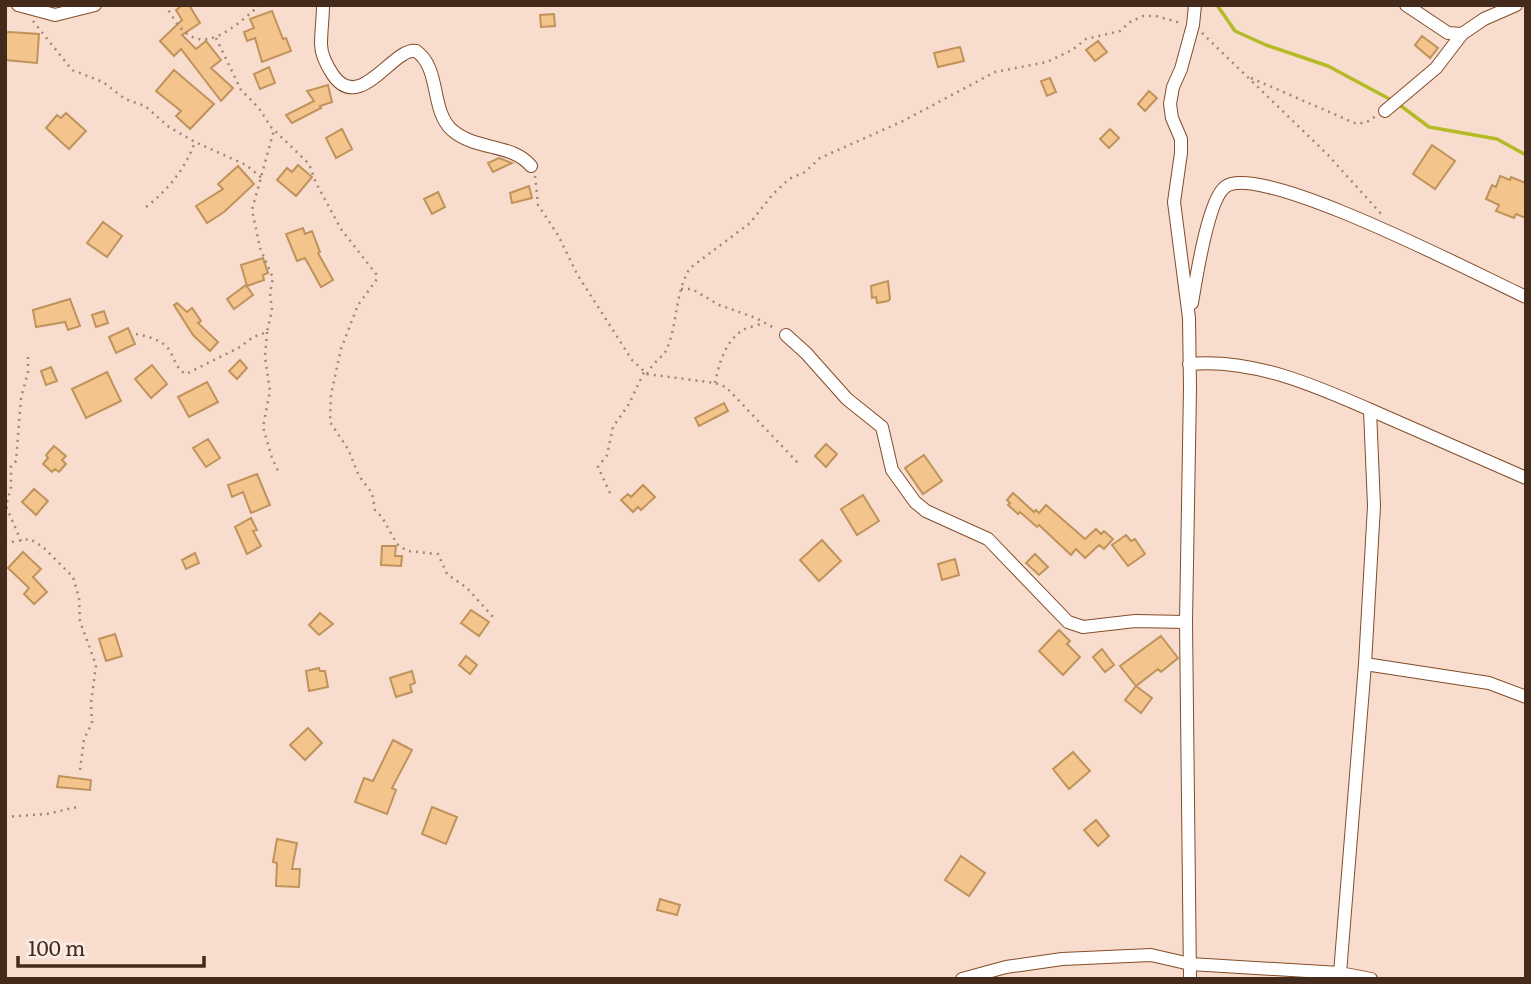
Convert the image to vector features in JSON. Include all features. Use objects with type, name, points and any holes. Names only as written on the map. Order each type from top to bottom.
[{"type":"street","points":[[21,6],[55,15],[95,5]]},
{"type":"street","points":[[323,5],[320,47],[325,61],[339,82],[355,87],[378,76],[404,52],[416,51],[421,54],[430,71],[436,97],[450,129],[484,147],[518,154],[531,166]]},
{"type":"street","points":[[1190,979],[1186,622],[1189,318],[1174,202],[1181,139],[1172,118],[1170,104],[1172,86],[1181,69],[1193,25],[1195,5]]},
{"type":"street","points":[[1406,5],[1448,33],[1462,34]]},
{"type":"street","points":[[1385,111],[1436,68],[1462,34],[1484,19],[1516,5]]},
{"type":"street","points":[[1189,318],[1208,225],[1219,192],[1237,181],[1260,183],[1311,199],[1526,297]]},
{"type":"street","points":[[786,335],[847,399],[882,427],[892,470],[915,502],[926,511],[988,538],[1068,622],[1083,627],[1135,621],[1186,622]]},
{"type":"street","points":[[1189,364],[1224,363],[1285,376],[1526,478]]},
{"type":"street","points":[[1340,973],[1365,664],[1374,506],[1370,410]]},
{"type":"street","points":[[1365,664],[1489,683],[1526,696]]},
{"type":"street","points":[[962,979],[1006,967],[1062,959],[1151,955],[1190,964],[1340,973],[1371,979]]},
{"type":"path","points":[[165,5],[187,35],[197,39],[216,38],[260,5]]},
{"type":"path","points":[[21,6],[72,70],[103,82],[125,99],[145,106],[169,127],[246,165],[262,178]]},
{"type":"path","points":[[610,493],[598,467],[607,455],[610,434],[617,419],[629,404],[645,373],[667,350],[683,278],[690,268],[750,223],[789,179],[805,172],[820,158],[903,121],[995,72],[1047,62],[1072,50],[1086,39],[1120,31],[1143,16],[1156,16],[1193,25],[1328,155],[1381,212],[1396,237]]},
{"type":"path","points":[[216,38],[241,90],[274,130],[309,164],[316,183],[341,229],[376,274],[377,279],[358,305],[341,349],[331,395],[330,422],[348,449],[359,476],[372,493],[375,510],[397,544],[407,551],[438,554],[447,573],[467,588],[494,618]]},
{"type":"path","points":[[1247,76],[1357,124],[1367,122],[1385,111]]},
{"type":"path","points":[[274,130],[252,210],[260,248],[273,278],[270,293],[272,310],[265,357],[270,391],[263,428],[278,471]]},
{"type":"path","points":[[146,207],[174,182],[189,158],[195,142]]},
{"type":"path","points":[[531,166],[536,176],[538,205],[632,360],[645,373],[726,387],[798,464]]},
{"type":"path","points":[[681,289],[692,289],[719,305],[765,323],[786,335]]},
{"type":"path","points":[[715,383],[721,357],[732,342],[743,330],[765,323]]},
{"type":"path","points":[[136,334],[164,344],[181,372],[186,374],[267,332]]},
{"type":"path","points":[[21,541],[6,506],[11,487],[11,466],[16,461],[21,398],[28,372],[28,352]]},
{"type":"path","points":[[5,543],[30,539],[43,547],[73,578],[79,598],[80,621],[96,665],[91,703],[92,723],[84,739],[80,769]]},
{"type":"path","points":[[5,817],[47,814],[77,807]]},
{"type":"building","points":[[183,5],[189,5],[200,23],[182,35],[196,49],[206,41],[221,60],[211,68],[233,88],[221,101],[181,49],[174,56],[160,41],[182,20],[176,10]]},
{"type":"building","points":[[272,11],[291,51],[262,62],[255,38],[247,41],[244,32],[254,28],[250,19]]},
{"type":"building","points":[[554,14],[555,26],[541,27],[540,15]]},
{"type":"building","points":[[5,33],[39,34],[37,63],[5,60]]},
{"type":"building","points":[[1422,36],[1438,48],[1430,58],[1415,45]]},
{"type":"building","points":[[1098,41],[1107,52],[1095,61],[1086,50]]},
{"type":"building","points":[[960,47],[964,61],[938,67],[934,53]]},
{"type":"building","points":[[269,67],[275,83],[260,89],[254,74]]},
{"type":"building","points":[[174,70],[214,104],[190,129],[176,116],[181,111],[156,91]]},
{"type":"building","points":[[1050,78],[1056,92],[1047,96],[1041,81]]},
{"type":"building","points":[[328,85],[332,102],[292,123],[286,115],[314,101],[307,91]]},
{"type":"building","points":[[1149,91],[1157,98],[1145,111],[1138,104]]},
{"type":"building","points":[[66,113],[86,131],[69,149],[46,128],[57,115],[61,118]]},
{"type":"building","points":[[342,129],[352,149],[336,158],[326,138]]},
{"type":"building","points":[[1110,129],[1119,138],[1109,148],[1100,139]]},
{"type":"building","points":[[1432,145],[1455,161],[1435,189],[1413,174]]},
{"type":"building","points":[[499,158],[512,163],[493,172],[488,163]]},
{"type":"building","points":[[298,165],[312,177],[296,196],[277,180],[287,168],[292,172]]},
{"type":"building","points":[[238,166],[254,184],[224,212],[207,223],[196,206],[223,189],[218,184]]},
{"type":"building","points":[[1500,176],[1526,183],[1526,218],[1516,214],[1514,218],[1496,211],[1499,205],[1486,199],[1492,185],[1496,187]]},
{"type":"building","points":[[529,186],[532,198],[512,203],[510,193]]},
{"type":"building","points":[[438,192],[445,207],[432,214],[424,199]]},
{"type":"building","points":[[103,222],[122,236],[107,257],[87,243]]},
{"type":"building","points":[[303,228],[305,234],[312,231],[320,252],[318,253],[333,280],[321,287],[305,258],[297,261],[286,234]]},
{"type":"building","points":[[263,258],[268,273],[263,275],[264,280],[247,286],[241,265]]},
{"type":"building","points":[[888,281],[890,299],[877,303],[876,297],[872,298],[871,286]]},
{"type":"building","points":[[246,285],[253,295],[234,309],[227,299]]},
{"type":"building","points":[[70,299],[80,326],[68,330],[65,322],[36,327],[33,310]]},
{"type":"building","points":[[177,303],[187,312],[192,308],[201,321],[198,323],[218,342],[210,351],[193,335],[174,305]]},
{"type":"building","points":[[104,311],[108,323],[96,327],[92,315]]},
{"type":"building","points":[[128,328],[135,344],[116,353],[109,337]]},
{"type":"building","points":[[240,360],[247,368],[237,379],[229,371]]},
{"type":"building","points":[[152,365],[167,384],[151,398],[135,379]]},
{"type":"building","points":[[51,367],[57,381],[46,385],[41,371]]},
{"type":"building","points":[[107,372],[121,401],[86,418],[72,389]]},
{"type":"building","points":[[207,382],[218,402],[189,417],[178,397]]},
{"type":"building","points":[[724,403],[728,411],[699,426],[695,418]]},
{"type":"building","points":[[208,439],[220,458],[206,467],[193,448]]},
{"type":"building","points":[[826,444],[837,454],[826,467],[815,456]]},
{"type":"building","points":[[54,446],[66,456],[62,460],[66,464],[59,472],[55,469],[52,472],[43,464],[48,458],[46,455]]},
{"type":"building","points":[[924,455],[942,481],[923,494],[905,468]]},
{"type":"building","points":[[257,474],[270,505],[251,513],[243,492],[232,497],[228,485]]},
{"type":"building","points":[[643,485],[655,497],[641,510],[638,507],[633,512],[621,500],[628,494],[631,497]]},
{"type":"building","points":[[34,489],[48,501],[36,515],[22,502]]},
{"type":"building","points":[[1013,493],[1034,512],[1036,510],[1039,513],[1046,505],[1085,539],[1096,529],[1101,534],[1104,531],[1113,539],[1104,549],[1099,545],[1085,558],[1076,549],[1071,555],[1039,525],[1037,527],[1008,505],[1010,503],[1007,500]]},
{"type":"building","points":[[863,495],[879,521],[857,535],[841,509]]},
{"type":"building","points":[[251,518],[257,530],[253,531],[261,546],[247,554],[235,527]]},
{"type":"building","points":[[1126,535],[1131,541],[1135,539],[1145,554],[1128,566],[1112,545]]},
{"type":"building","points":[[822,540],[841,561],[819,581],[800,560]]},
{"type":"building","points":[[382,546],[396,546],[395,556],[402,556],[401,566],[381,565]]},
{"type":"building","points":[[23,552],[41,569],[33,577],[47,592],[34,604],[24,594],[29,588],[8,568]]},
{"type":"building","points":[[195,553],[199,563],[186,569],[182,560]]},
{"type":"building","points":[[1035,554],[1048,567],[1039,575],[1026,563]]},
{"type":"building","points":[[955,559],[959,575],[942,580],[938,564]]},
{"type":"building","points":[[471,610],[489,622],[479,636],[461,623]]},
{"type":"building","points":[[320,613],[333,624],[319,635],[309,625]]},
{"type":"building","points":[[1059,630],[1070,641],[1067,644],[1080,657],[1063,675],[1039,651]]},
{"type":"building","points":[[115,634],[122,656],[106,661],[99,639]]},
{"type":"building","points":[[1161,636],[1178,658],[1161,672],[1158,669],[1136,686],[1120,666]]},
{"type":"building","points":[[1102,649],[1114,665],[1105,672],[1093,657]]},
{"type":"building","points":[[466,656],[477,665],[470,674],[459,665]]},
{"type":"building","points":[[319,668],[320,671],[325,671],[328,687],[309,691],[306,671]]},
{"type":"building","points":[[412,671],[415,683],[410,685],[412,692],[396,697],[390,678]]},
{"type":"building","points":[[1136,686],[1152,698],[1141,713],[1125,700]]},
{"type":"building","points":[[308,728],[322,743],[305,760],[290,745]]},
{"type":"building","points":[[393,740],[412,750],[392,788],[396,790],[387,814],[355,802],[364,778],[373,781]]},
{"type":"building","points":[[1073,752],[1090,771],[1069,789],[1053,769]]},
{"type":"building","points":[[59,776],[91,780],[90,790],[57,787]]},
{"type":"building","points":[[432,807],[457,817],[446,844],[422,834]]},
{"type":"building","points":[[1096,820],[1109,836],[1098,846],[1084,830]]},
{"type":"building","points":[[277,839],[297,843],[292,869],[300,869],[299,887],[276,886],[277,863],[273,862]]},
{"type":"building","points":[[961,856],[985,873],[969,896],[945,880]]},
{"type":"building","points":[[660,899],[680,905],[677,915],[657,910]]},
{"type":"waterway","points":[[1217,5],[1235,31],[1266,45],[1328,66],[1397,103],[1429,127],[1497,139],[1526,155]]}]
